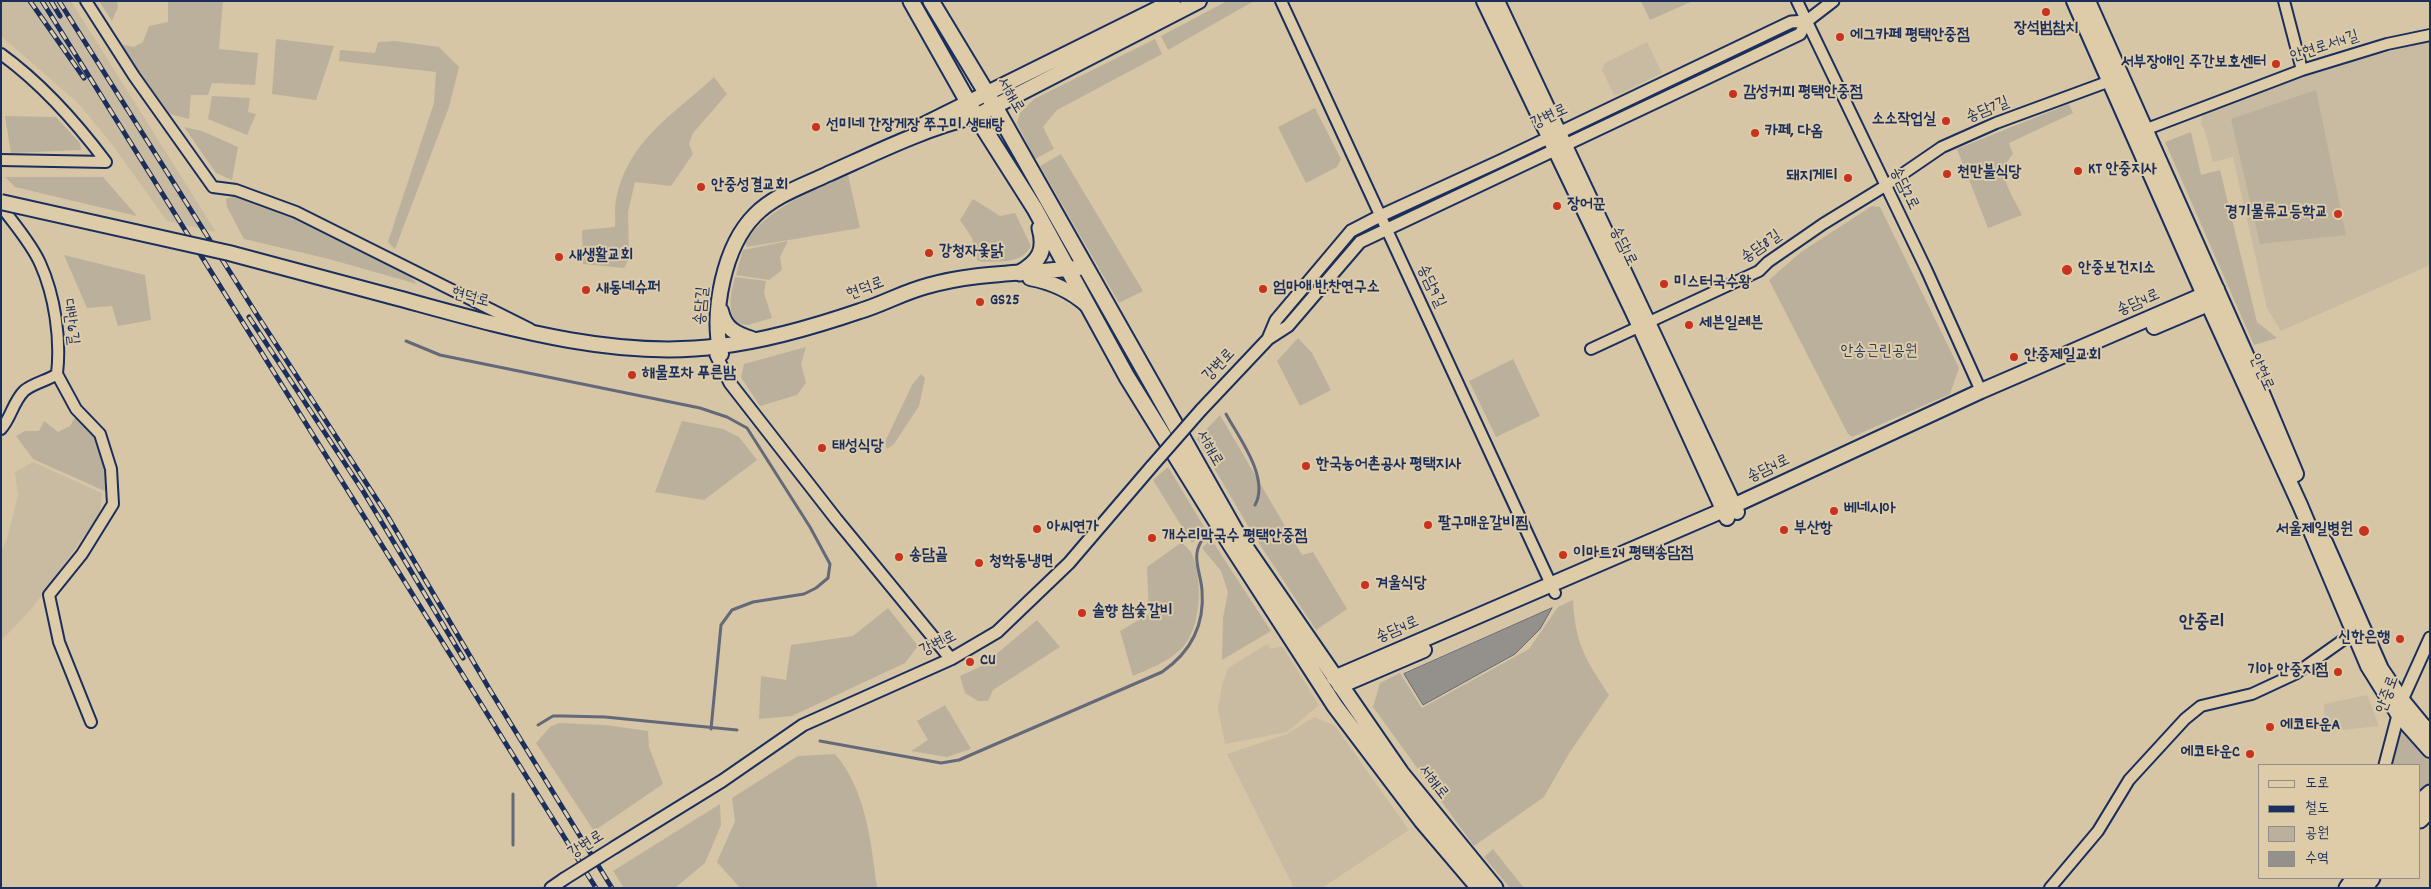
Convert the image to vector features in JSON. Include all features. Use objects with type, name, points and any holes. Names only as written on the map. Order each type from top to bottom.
[{"type":"main road","name":"서해로","points":[[911,1],[976,116],[1034,209],[1128,377],[1184,469],[1335,706],[1422,821],[1479,888]]},
{"type":"main road","name":"서해로","points":[[931,1],[987,92],[1241,541],[1401,773],[1495,888]]},
{"type":"main road","points":[[718,351],[714,296],[719,270],[733,238],[755,210],[773,196],[801,181],[951,112],[987,92],[1173,1]]},
{"type":"main road","points":[[976,116],[1199,1]]},
{"type":"main road","name":"송담1로","points":[[1484,1],[1554,134]]},
{"type":"main road","name":"송담1로","points":[[1497,1],[1554,134],[1645,324],[1730,512]]},
{"type":"main road","name":"안현로","points":[[2074,1],[2133,135],[2212,297],[2377,661],[2402,700],[2428,730]]},
{"type":"main road","name":"안현로","points":[[2088,1],[2146,128],[2212,297],[2368,666],[2398,714],[2430,750]]},
{"type":"main road","name":"송담길","points":[[718,351],[720,308],[727,260],[745,227],[755,215],[776,199],[891,147],[956,121],[976,116]]},
{"type":"main road","name":"현덕로","points":[[1,204],[229,253],[468,317],[603,346],[718,351],[862,316],[939,291],[1025,276]]},
{"type":"main road","points":[[1034,209],[1043,239],[1043,251],[1025,276],[1057,285],[1077,297],[1088,307]]},
{"type":"main road","name":"현덕로","points":[[718,351],[753,339],[860,311],[926,286],[958,279],[1069,273],[1086,270]]},
{"type":"main road","name":"송담4로","points":[[1337,682],[1730,512],[1999,390],[2212,297]]},
{"type":"main road","name":"송담4로","points":[[1730,512],[1981,391],[2212,297]]},
{"type":"main road","points":[[720,308],[722,318],[733,332],[753,339]]},
{"type":"main road","points":[[2421,819],[2430,810]]},
{"type":"street","points":[[86,1],[134,76],[213,187],[236,190],[296,212],[536,332]]},
{"type":"street","name":"송담9길","points":[[1281,1],[1553,589]]},
{"type":"street","name":"송담2로","points":[[1796,1],[1886,186],[1981,391]]},
{"type":"street","name":"강변로","points":[[551,888],[722,781],[804,724],[951,659],[997,632],[1042,591],[1201,410],[1268,339],[1288,326],[1360,242],[1386,228],[1800,34],[1806,22],[1833,1]]},
{"type":"street","points":[[2284,1],[2302,70]]},
{"type":"street","name":"강변로","points":[[1268,339],[1276,320],[1351,232],[1380,216],[1791,22],[1806,22]]},
{"type":"street","name":"안현로서4길","points":[[2133,135],[2146,128],[2302,70],[2387,44],[2430,35]]},
{"type":"street","points":[[1,54],[82,130],[106,162],[1,160]]},
{"type":"street","name":"송담7길","points":[[1886,186],[1942,147],[1996,123],[2110,81]]},
{"type":"street","name":"송담8길","points":[[1645,324],[1759,271],[1768,262],[1823,224],[1886,186]]},
{"type":"street","name":"대반6길","points":[[1,204],[40,262],[51,294],[58,352],[56,374]]},
{"type":"street","points":[[1591,349],[1645,324]]},
{"type":"street","points":[[718,351],[730,383],[836,519],[951,659]]},
{"type":"street","points":[[1,429],[14,403],[26,389],[46,381],[56,374],[76,409],[100,434],[112,469],[113,504],[82,554],[48,595],[59,642],[91,722]]},
{"type":"street","points":[[1981,391],[1999,390]]},
{"type":"street","points":[[2050,888],[2098,831],[2130,780],[2186,719],[2201,706],[2252,694],[2295,674],[2353,633]]},
{"type":"street","name":"안중로","points":[[2385,764],[2402,700],[2430,638]]},
{"type":"shaded area","points":[[1,1],[71,1],[216,232],[167,221],[111,143],[78,103],[1,36]]},
{"type":"shaded area","name":"경기물류고등학교","points":[[2430,41],[2430,265],[2281,331],[2267,308],[2233,157],[2213,162],[2204,129],[2201,125],[2203,111],[2316,71]]},
{"type":"shaded area","points":[[1647,42],[1662,73],[1618,95],[1614,95],[1602,70],[1605,63]]},
{"type":"shaded area","points":[[33,462],[102,493],[100,514],[33,607],[1,641],[1,552],[7,539],[18,496],[15,472]]},
{"type":"shaded area","points":[[1267,644],[1271,649],[1282,646],[1319,705],[1287,732],[1225,744],[1218,709],[1222,685],[1228,668]]},
{"type":"shaded area","points":[[2367,695],[2379,726],[2325,732],[2324,704]]},
{"type":"shaded area","points":[[1314,717],[1335,726],[1409,830],[1322,888],[1294,888],[1227,754],[1287,734]]},
{"type":"green space","points":[[99,1],[117,1],[118,7],[112,21]]},
{"type":"green space","points":[[168,1],[223,1],[219,49],[258,53],[255,85],[212,83],[208,95],[191,95],[189,119],[170,114],[119,44],[134,47],[143,42],[149,26],[168,22]]},
{"type":"green space","points":[[1227,1],[1254,1],[1168,50],[1161,36]]},
{"type":"green space","points":[[1641,1],[1693,1],[1650,20]]},
{"type":"green space","points":[[1792,27],[1794,29],[1793,32],[1712,70],[1710,65]]},
{"type":"green space","points":[[276,39],[334,46],[316,100],[272,94]]},
{"type":"green space","points":[[1155,39],[1162,54],[1057,110],[1043,127],[1054,149],[1035,159],[1017,123],[1020,113],[1034,99]]},
{"type":"green space","points":[[395,41],[439,47],[459,67],[449,107],[395,249],[388,242],[434,103],[436,72],[339,61],[340,50],[375,53],[378,42]]},
{"type":"green space","points":[[1698,71],[1699,76],[1627,110],[1623,110],[1624,105]]},
{"type":"green space","points":[[714,77],[727,94],[693,133],[689,144],[693,154],[671,186],[635,182],[628,212],[629,259],[624,268],[583,264],[582,230],[615,227],[615,203],[622,179],[630,161],[641,145],[668,117]]},
{"type":"green space","points":[[2316,90],[2346,235],[2260,244],[2231,119]]},
{"type":"green space","points":[[212,96],[250,98],[248,112],[256,114],[247,135],[208,119]]},
{"type":"green space","points":[[2069,104],[2073,113],[2009,143],[2013,154],[2005,169],[2005,176],[2022,215],[1988,228],[1957,149]]},
{"type":"green space","points":[[1315,108],[1341,159],[1337,167],[1306,183],[1278,127]]},
{"type":"green space","points":[[5,116],[56,117],[80,143],[81,150],[11,153]]},
{"type":"green space","points":[[184,127],[202,131],[238,147],[232,180],[216,173]]},
{"type":"green space","points":[[2191,132],[2201,175],[2220,170],[2257,322],[2277,338],[2254,345],[2165,142]]},
{"type":"green space","points":[[1061,154],[1143,291],[1119,303],[1040,166]]},
{"type":"green space","points":[[1493,169],[1493,173],[1397,217],[1398,213]]},
{"type":"green space","points":[[848,175],[860,228],[747,247],[745,242],[766,219],[805,195]]},
{"type":"green space","points":[[5,177],[103,177],[137,216],[15,187]]},
{"type":"green space","points":[[235,196],[288,216],[409,275],[417,284],[329,259],[244,239],[227,207],[226,199]]},
{"type":"green space","points":[[973,199],[1000,216],[1015,213],[1031,246],[1027,252],[1016,259],[1010,260],[982,262],[977,260],[972,238],[960,220]]},
{"type":"green space","name":"안송근린공원","points":[[1872,206],[1880,207],[1959,368],[1950,394],[1852,437],[1848,434],[1769,280],[1801,252]]},
{"type":"green space","points":[[1368,225],[1371,229],[1358,236],[1302,299],[1303,293],[1355,234]]},
{"type":"green space","points":[[788,241],[780,257],[782,270],[769,280],[736,275],[743,250]]},
{"type":"green space","points":[[64,255],[145,275],[151,320],[118,326],[112,306],[87,308]]},
{"type":"green space","points":[[735,277],[766,281],[764,293],[772,318],[748,325],[738,324],[734,319],[731,307],[731,295]]},
{"type":"green space","points":[[1298,338],[1312,353],[1331,390],[1300,406],[1277,361]]},
{"type":"green space","points":[[806,347],[801,364],[806,383],[797,395],[760,406],[741,377],[744,364]]},
{"type":"green space","points":[[1513,359],[1540,416],[1496,437],[1469,381]]},
{"type":"green space","points":[[921,374],[925,378],[919,406],[894,444],[887,449],[885,442],[912,385]]},
{"type":"green space","points":[[1220,415],[1302,555],[1313,552],[1347,609],[1316,630],[1251,531],[1197,439]]},
{"type":"green space","points":[[76,416],[97,435],[108,471],[109,493],[33,459],[16,436],[25,431],[39,431],[44,421],[58,432],[70,426]]},
{"type":"green space","points":[[682,421],[723,429],[739,437],[757,460],[704,500],[655,492]]},
{"type":"green space","points":[[1168,467],[1206,530],[1192,543],[1153,480]]},
{"type":"green space","points":[[1211,539],[1271,631],[1222,660],[1223,618],[1228,592],[1221,571],[1202,548]]},
{"type":"green space","points":[[1182,542],[1192,554],[1198,577],[1198,604],[1193,630],[1187,641],[1175,654],[1158,665],[1133,676],[1120,631],[1149,614],[1147,567]]},
{"type":"green space","points":[[1573,600],[1576,628],[1583,651],[1609,695],[1568,755],[1544,797],[1474,846],[1373,707],[1380,683],[1400,673],[1422,708],[1529,649],[1558,607]]},
{"type":"green space","points":[[888,608],[918,646],[905,663],[792,716],[759,719],[761,676],[786,680],[791,645],[853,636]]},
{"type":"green space","points":[[1037,620],[1060,647],[993,690],[988,701],[978,701],[965,693],[960,676],[982,666]]},
{"type":"green space","points":[[945,705],[971,749],[947,757],[911,751],[928,740],[917,721]]},
{"type":"green space","points":[[560,723],[605,725],[648,731],[649,747],[663,784],[594,831],[536,743],[551,726]]},
{"type":"green space","points":[[2402,728],[2430,757],[2430,783],[2421,791],[2421,764],[2392,764]]},
{"type":"green space","points":[[835,754],[854,783],[860,800],[869,835],[877,888],[740,888],[717,862],[735,821],[732,798],[798,756]]},
{"type":"green space","points":[[720,804],[721,825],[705,863],[675,888],[624,888],[613,871]]},
{"type":"green space","points":[[1493,849],[1524,888],[1510,888],[1484,857]]},
{"type":"water","points":[[1552,608],[1540,629],[1515,654],[1423,705],[1404,674]]},
{"type":"waterway","points":[[406,341],[440,355],[700,408],[727,417],[747,428],[810,527],[830,564],[828,578],[816,588],[804,594],[753,602],[732,610],[721,625],[711,729]]},
{"type":"waterway","points":[[1226,414],[1245,446],[1256,471],[1259,494],[1255,505]]},
{"type":"waterway","points":[[820,741],[941,763],[959,760],[1162,672],[1181,656],[1194,637],[1198,626],[1201,615],[1202,590],[1197,555],[1201,542],[1206,535]]},
{"type":"waterway","points":[[538,725],[553,716],[605,717],[737,730]]},
{"type":"waterway","points":[[513,794],[513,845]]},
{"type":"railway","points":[[30,1],[84,78]]},
{"type":"railway","points":[[42,1],[596,888]]},
{"type":"railway","points":[[51,1],[60,16]]},
{"type":"railway","points":[[59,1],[259,318],[387,515],[490,690],[612,888]]},
{"type":"railway","points":[[249,317],[363,491],[463,658]]},
{"type":"place","name":"장석범참치","points":[[2046,12]]},
{"type":"place","name":"에그카페 평택안중점","points":[[1840,37]]},
{"type":"place","name":"서부장애인 주간보호센터","points":[[2276,64]]},
{"type":"place","name":"감성커피 평택안중점","points":[[1733,94]]},
{"type":"place","name":"소소작업실","points":[[1946,121]]},
{"type":"place","name":"선미네 간장게장 쭈구미 생태탕","points":[[816,127]]},
{"type":"place","name":"카페, 다옴","points":[[1755,133]]},
{"type":"place","name":"KT 안중지사","points":[[2078,171]]},
{"type":"place","name":"천만불식당","points":[[1947,174]]},
{"type":"place","name":"돼지게티","points":[[1848,178]]},
{"type":"place","name":"안중성결교회","points":[[701,187]]},
{"type":"place","name":"장어꾼","points":[[1557,206]]},
{"type":"place","name":"경기물류고등학교","points":[[2338,214]]},
{"type":"place","name":"강청자옻닭","points":[[929,253]]},
{"type":"place","name":"새생활교회","points":[[559,257]]},
{"type":"place","name":"안중보건지소","points":[[2067,270]]},
{"type":"place","name":"미스터국수왕","points":[[1664,284]]},
{"type":"place","name":"엄마애 반찬연구소","points":[[1263,289]]},
{"type":"place","name":"새동네슈퍼","points":[[586,290]]},
{"type":"place","name":"GS25","points":[[980,302]]},
{"type":"place","name":"세븐일레븐","points":[[1689,325]]},
{"type":"place","name":"안중제일교회","points":[[2014,357]]},
{"type":"place","name":"해물포차 푸른밤","points":[[632,375]]},
{"type":"place","name":"태성식당","points":[[822,448]]},
{"type":"place","name":"한국농어촌공사 평택지사","points":[[1306,466]]},
{"type":"place","name":"베네시아","points":[[1834,511]]},
{"type":"place","name":"팔구매운갈비찜","points":[[1428,525]]},
{"type":"place","name":"아씨연가","points":[[1037,529]]},
{"type":"place","name":"부산항","points":[[1784,530]]},
{"type":"place","name":"서울제일병원","points":[[2364,531]]},
{"type":"place","name":"개수리막국수 평택안중점","points":[[1152,538]]},
{"type":"place","name":"이마트24 평택송담점","points":[[1563,555]]},
{"type":"place","name":"송담골","points":[[899,557]]},
{"type":"place","name":"청학동냉면","points":[[979,563]]},
{"type":"place","name":"겨울식당","points":[[1365,585]]},
{"type":"place","name":"솔향 참숯갈비","points":[[1082,613]]},
{"type":"place","name":"신한은행","points":[[2400,639]]},
{"type":"place","name":"CU","points":[[970,662]]},
{"type":"place","name":"기아 안중지점","points":[[2338,672]]},
{"type":"place","name":"에코타운A","points":[[2270,727]]},
{"type":"place","name":"에코타운C","points":[[2250,754]]},
{"type":"district","name":"안중리","points":[[2202,624]]}]
